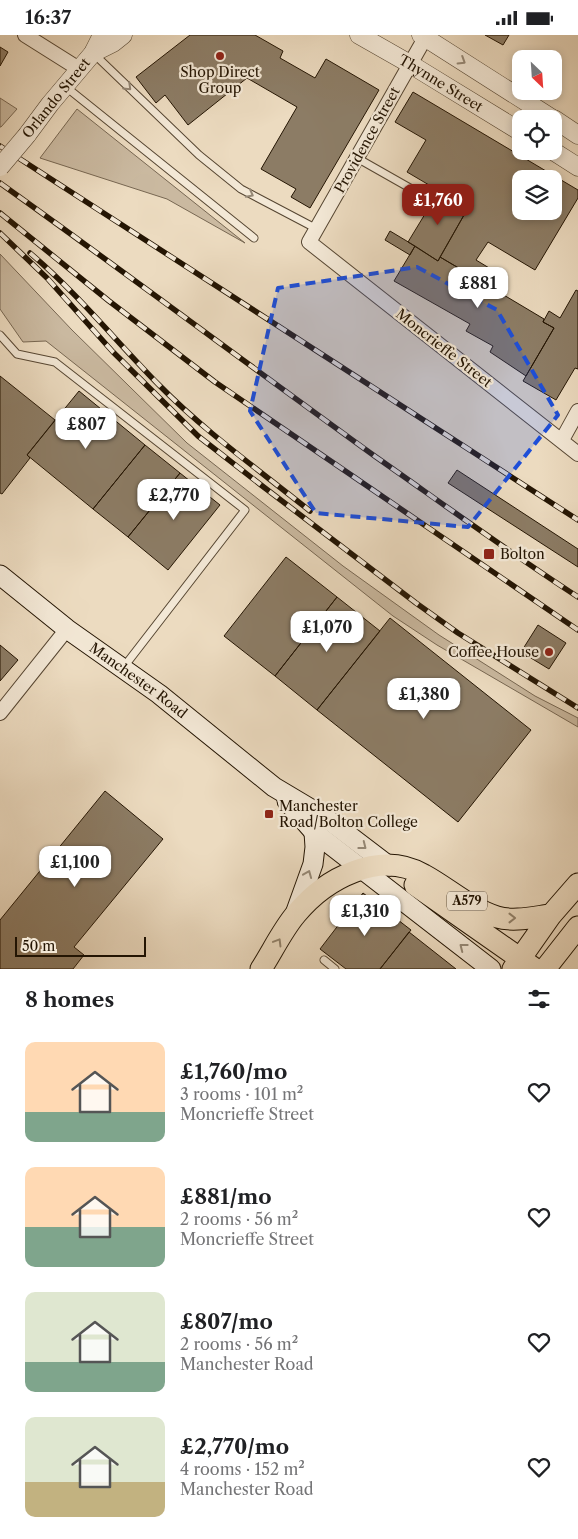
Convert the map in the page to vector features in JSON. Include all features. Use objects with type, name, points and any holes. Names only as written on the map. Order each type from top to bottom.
[{"type":"main road","name":"Manchester Road","points":[[0,575],[67,629],[159,695],[274,787],[326,818],[523,965]]},
{"type":"main road","name":"Manchester Road","points":[[274,787],[314,832],[492,969]]},
{"type":"main road","points":[[295,915],[313,864],[314,832]]},
{"type":"main road","name":"Manchester Road","points":[[388,866],[398,866],[423,874],[476,907],[498,917],[526,918],[550,915]]},
{"type":"main road","name":"A579","points":[[261,969],[295,915],[324,887],[334,880],[362,869],[388,866]]},
{"type":"main road","name":"A579","points":[[523,965],[550,915],[578,884]]},
{"type":"main road","points":[[545,969],[578,927]]},
{"type":"street","points":[[25,35],[79,69]]},
{"type":"street","name":"Orlando Street","points":[[0,167],[93,53],[102,35]]},
{"type":"street","name":"Orlando Street","points":[[93,53],[113,43],[123,35]]},
{"type":"street","name":"Thynne Street","points":[[359,35],[512,126]]},
{"type":"street","name":"Thynne Street","points":[[423,36],[539,110]]},
{"type":"street","name":"Providence Street","points":[[309,242],[410,64],[423,36]]},
{"type":"street","name":"Thynne Street","points":[[562,125],[578,135]]},
{"type":"street","points":[[562,157],[578,167]]},
{"type":"street","name":"Moncrieffe Street","points":[[309,242],[578,454]]},
{"type":"street","points":[[562,440],[578,411]]},
{"type":"street","points":[[0,713],[67,629]]},
{"type":"lane","points":[[93,53],[199,155],[234,184],[317,229]]},
{"type":"lane","points":[[65,85],[254,239]]},
{"type":"lane","points":[[357,158],[424,196]]},
{"type":"lane","points":[[0,335],[17,354],[55,362],[245,510],[123,668]]},
{"type":"lane","points":[[324,961],[335,969]]},
{"type":"highlighted area","points":[[417,267],[497,310],[558,415],[468,527],[316,513],[250,411],[278,288]]},
{"type":"shaded area","points":[[0,98],[17,109],[1,127],[0,127]]},
{"type":"shaded area","points":[[77,109],[245,243],[167,199],[40,158]]},
{"type":"shaded area","points":[[0,254],[72,330],[187,443],[343,566],[439,635],[535,696],[578,718],[578,727],[437,645],[393,616],[46,341],[23,342],[0,309]]},
{"type":"building","points":[[190,35],[255,35],[283,51],[280,58],[315,78],[326,59],[379,90],[310,208],[291,197],[296,189],[261,169],[297,107],[247,78],[188,125],[165,95],[156,103],[136,77]]},
{"type":"building","points":[[485,35],[509,35],[503,45]]},
{"type":"building","points":[[0,47],[8,52],[0,66]]},
{"type":"building","points":[[413,92],[512,151],[512,160],[527,160],[544,170],[512,170],[512,220],[562,220],[562,180],[578,190],[578,198],[535,270],[488,242],[476,260],[499,274],[491,287],[440,257],[468,208],[407,172],[426,140],[395,122]]},
{"type":"building","points":[[439,191],[468,208],[438,261],[408,242]]},
{"type":"building","points":[[390,231],[415,246],[410,255],[385,240]]},
{"type":"building","points":[[415,246],[438,261],[440,257],[544,319],[543,322],[554,328],[526,376],[490,352],[493,346],[466,331],[470,324],[394,281]]},
{"type":"building","points":[[576,290],[578,291],[578,369],[575,368],[556,400],[523,381],[554,328],[543,322],[549,311],[560,318]]},
{"type":"building","points":[[0,376],[55,420],[27,455],[30,458],[2,494],[0,493]]},
{"type":"building","points":[[79,391],[145,445],[93,509],[27,455]]},
{"type":"building","points":[[145,445],[180,473],[128,537],[93,509]]},
{"type":"building","points":[[457,470],[578,549],[578,567],[448,483]]},
{"type":"building","points":[[180,473],[220,505],[168,570],[128,537]]},
{"type":"building","points":[[286,557],[337,597],[275,676],[224,636]]},
{"type":"building","points":[[337,597],[380,631],[317,710],[275,676]]},
{"type":"building","points":[[390,618],[531,730],[458,822],[317,710]]},
{"type":"building","points":[[538,625],[566,643],[549,669],[521,652]]},
{"type":"building","points":[[0,645],[18,660],[0,681]]},
{"type":"building","points":[[105,791],[163,839],[74,947],[84,955],[73,969],[0,969],[0,920]]},
{"type":"building","points":[[363,893],[411,930],[380,969],[346,969],[320,949]]},
{"type":"building","points":[[409,932],[456,969],[380,969]]},
{"type":"railway","points":[[0,146],[578,520]]},
{"type":"railway","points":[[0,183],[376,457],[578,597]]},
{"type":"railway","points":[[0,213],[109,301],[215,382],[578,630]]},
{"type":"railway","points":[[0,233],[47,278],[113,352],[198,436],[416,603],[458,633],[578,708]]},
{"type":"railway","points":[[30,253],[80,301],[176,401],[213,434],[310,511]]},
{"type":"place","name":"Shop Direct Group","points":[[220,56]]},
{"type":"place","name":"Bolton","points":[[489,554]]},
{"type":"place","name":"Coffee House","points":[[549,652]]},
{"type":"place","name":"Manchester Road/Bolton College","points":[[269,814]]}]
